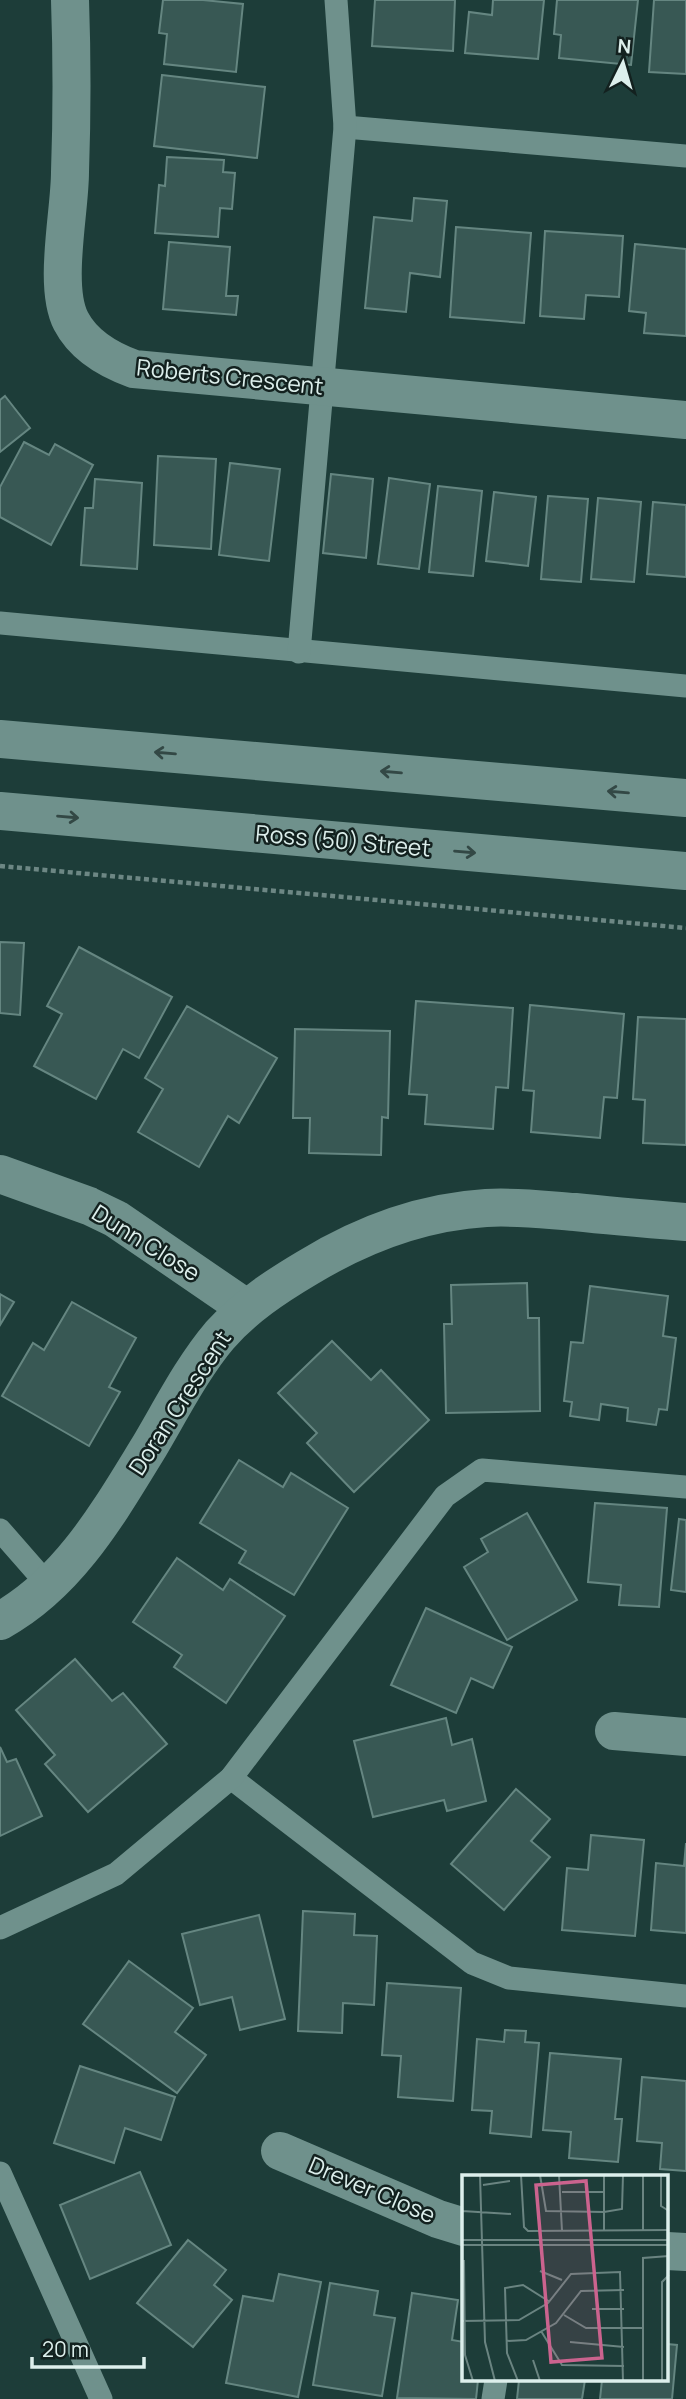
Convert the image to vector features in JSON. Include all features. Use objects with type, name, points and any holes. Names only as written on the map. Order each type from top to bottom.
[{"type":"street","name":"Roberts Crescent","points":[[70,0],[70,176],[63,276],[65,300],[71,321],[85,340],[111,361],[134,369],[686,420]]},
{"type":"street","points":[[0,739],[686,799]]},
{"type":"street","name":"Ross (50) Street","points":[[0,811],[686,871]]},
{"type":"street","name":"Dunn Close","points":[[0,1174],[89,1206],[116,1219],[246,1308]]},
{"type":"street","name":"Doran Crescent","points":[[0,1621],[27,1605],[49,1586],[76,1556],[118,1497],[219,1336],[246,1308],[318,1261],[369,1235],[409,1222],[450,1212],[485,1208],[521,1207],[686,1222]]},
{"type":"street","points":[[614,1731],[686,1737]]},
{"type":"street","name":"Drever Close","points":[[280,2151],[438,2219],[462,2226]]},
{"type":"street","points":[[668,2251],[686,2252]]},
{"type":"lane","points":[[299,652],[345,127],[337,0]]},
{"type":"lane","points":[[345,127],[686,156]]},
{"type":"lane","points":[[0,623],[686,685]]},
{"type":"lane","points":[[0,1928],[116,1874],[231,1778],[445,1496],[482,1470],[686,1487]]},
{"type":"lane","points":[[0,1530],[49,1586]]},
{"type":"lane","points":[[231,1778],[472,1963],[509,1978],[686,1996]]},
{"type":"lane","points":[[0,2173],[102,2399]]},
{"type":"path","points":[[0,866],[686,928]]},
{"type":"building","points":[[163,0],[243,4],[236,72],[164,64],[167,34],[159,33]]},
{"type":"building","points":[[375,0],[455,0],[453,51],[372,46]]},
{"type":"building","points":[[493,0],[544,0],[538,59],[465,53],[469,12],[492,15]]},
{"type":"building","points":[[557,0],[638,0],[631,65],[559,58],[561,35],[554,34]]},
{"type":"building","points":[[654,0],[686,0],[686,74],[649,72]]},
{"type":"building","points":[[162,75],[265,87],[257,158],[154,146]]},
{"type":"building","points":[[167,157],[224,160],[223,172],[235,173],[232,209],[220,208],[218,237],[155,233],[159,185],[165,186]]},
{"type":"building","points":[[414,198],[447,201],[440,277],[410,273],[406,312],[365,308],[374,217],[412,221]]},
{"type":"building","points":[[456,227],[531,233],[524,323],[450,317]]},
{"type":"building","points":[[545,231],[623,236],[619,297],[586,295],[584,319],[540,316]]},
{"type":"building","points":[[169,242],[230,247],[226,296],[238,296],[236,315],[163,309]]},
{"type":"building","points":[[635,244],[686,249],[686,336],[644,333],[646,313],[629,311]]},
{"type":"building","points":[[5,396],[30,428],[0,452],[0,400]]},
{"type":"building","points":[[24,442],[49,455],[55,444],[93,465],[51,545],[0,517],[0,487]]},
{"type":"building","points":[[158,456],[216,459],[211,549],[154,545]]},
{"type":"building","points":[[230,463],[280,469],[269,561],[219,555]]},
{"type":"building","points":[[331,474],[373,479],[366,558],[323,553]]},
{"type":"building","points":[[389,478],[430,484],[419,569],[378,564]]},
{"type":"building","points":[[95,479],[142,483],[137,569],[81,565],[85,508],[93,508]]},
{"type":"building","points":[[438,486],[482,491],[473,576],[429,572]]},
{"type":"building","points":[[494,492],[536,497],[528,566],[486,561]]},
{"type":"building","points":[[548,496],[588,499],[581,582],[541,579]]},
{"type":"building","points":[[598,498],[641,502],[634,582],[591,579]]},
{"type":"building","points":[[653,502],[686,505],[686,577],[647,574]]},
{"type":"building","points":[[0,942],[24,943],[20,1015],[0,1013]]},
{"type":"building","points":[[79,947],[172,997],[139,1058],[123,1049],[96,1099],[34,1066],[62,1014],[47,1006]]},
{"type":"building","points":[[416,1001],[513,1008],[508,1088],[496,1087],[493,1129],[425,1124],[427,1095],[409,1094]]},
{"type":"building","points":[[530,1005],[624,1014],[617,1098],[604,1097],[600,1138],[531,1132],[534,1091],[523,1090]]},
{"type":"building","points":[[187,1006],[277,1058],[239,1123],[228,1116],[199,1167],[138,1132],[163,1089],[145,1078]]},
{"type":"building","points":[[638,1017],[686,1019],[686,1145],[643,1143],[645,1100],[633,1099]]},
{"type":"building","points":[[295,1029],[390,1031],[388,1118],[382,1117],[381,1155],[309,1153],[310,1118],[293,1118]]},
{"type":"building","points":[[527,1283],[528,1318],[539,1318],[540,1411],[446,1413],[444,1324],[452,1324],[451,1285]]},
{"type":"building","points":[[590,1286],[668,1296],[663,1336],[676,1338],[667,1410],[659,1409],[656,1425],[627,1421],[628,1408],[601,1404],[599,1420],[570,1416],[572,1402],[564,1401],[571,1342],[583,1343]]},
{"type":"building","points":[[0,1294],[14,1302],[0,1325]]},
{"type":"building","points":[[72,1302],[136,1338],[109,1387],[120,1392],[89,1446],[2,1396],[33,1343],[44,1350]]},
{"type":"building","points":[[332,1341],[371,1380],[381,1370],[429,1420],[354,1492],[307,1443],[317,1433],[278,1393]]},
{"type":"building","points":[[239,1460],[283,1487],[291,1473],[348,1508],[294,1595],[239,1563],[246,1551],[200,1523]]},
{"type":"building","points":[[595,1503],[667,1508],[659,1607],[619,1605],[621,1585],[588,1582]]},
{"type":"building","points":[[527,1513],[577,1600],[507,1640],[464,1567],[488,1552],[481,1539]]},
{"type":"building","points":[[679,1519],[686,1520],[686,1592],[671,1590]]},
{"type":"building","points":[[177,1558],[223,1590],[230,1579],[285,1616],[226,1703],[174,1667],[182,1655],[133,1622]]},
{"type":"building","points":[[426,1608],[512,1647],[493,1688],[471,1678],[456,1713],[391,1685]]},
{"type":"building","points":[[75,1659],[112,1701],[123,1693],[167,1744],[88,1812],[45,1764],[55,1755],[16,1710]]},
{"type":"building","points":[[446,1718],[452,1745],[472,1739],[486,1801],[447,1811],[444,1800],[373,1817],[354,1741]]},
{"type":"building","points":[[0,1747],[7,1762],[16,1759],[42,1816],[0,1836]]},
{"type":"building","points":[[516,1789],[550,1819],[531,1841],[550,1857],[504,1910],[451,1864]]},
{"type":"building","points":[[591,1835],[644,1840],[635,1936],[562,1930],[567,1868],[588,1870]]},
{"type":"building","points":[[686,1843],[686,1933],[651,1930],[656,1863],[684,1866]]},
{"type":"building","points":[[303,1911],[355,1914],[354,1935],[377,1936],[374,2005],[343,2003],[342,2033],[298,2031]]},
{"type":"building","points":[[259,1915],[285,2019],[240,2030],[232,1997],[200,2005],[182,1934]]},
{"type":"building","points":[[129,1961],[193,2008],[175,2032],[206,2055],[177,2093],[83,2024]]},
{"type":"building","points":[[387,1983],[461,1988],[453,2101],[398,2097],[401,2056],[382,2055]]},
{"type":"building","points":[[505,2030],[526,2031],[525,2042],[539,2043],[531,2137],[490,2133],[492,2111],[472,2110],[477,2039],[504,2042]]},
{"type":"building","points":[[550,2053],[621,2059],[615,2119],[622,2119],[618,2162],[569,2158],[571,2132],[543,2130]]},
{"type":"building","points":[[80,2066],[175,2097],[161,2140],[125,2128],[114,2163],[54,2143]]},
{"type":"building","points":[[642,2077],[686,2081],[686,2171],[660,2169],[662,2143],[637,2141]]},
{"type":"building","points":[[140,2172],[171,2245],[90,2279],[60,2205]]},
{"type":"building","points":[[188,2240],[226,2270],[214,2285],[232,2300],[193,2347],[137,2303]]},
{"type":"building","points":[[279,2274],[321,2282],[298,2397],[226,2383],[243,2296],[273,2301]]},
{"type":"building","points":[[330,2283],[378,2291],[374,2315],[395,2318],[382,2396],[313,2385]]},
{"type":"building","points":[[412,2293],[458,2300],[452,2340],[462,2342],[462,2382],[478,2382],[476,2399],[397,2398]]},
{"type":"building","points":[[668,2344],[677,2345],[672,2399],[600,2399],[602,2382],[668,2382]]},
{"type":"building","points":[[519,2382],[585,2382],[582,2399],[517,2399]]}]
